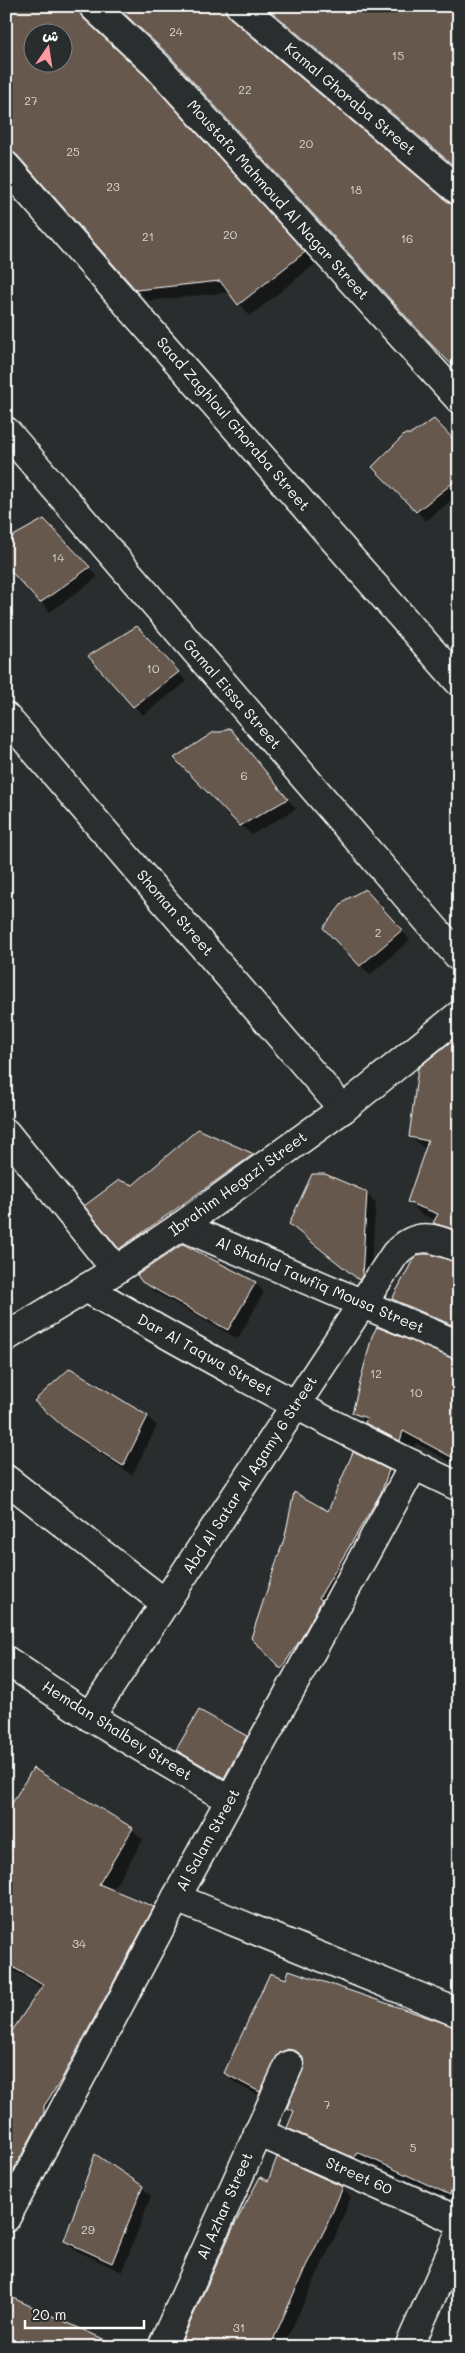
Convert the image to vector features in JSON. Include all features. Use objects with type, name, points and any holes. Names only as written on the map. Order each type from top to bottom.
[{"type":"street","name":"Moustafa Mahmoud Al Nagar Street","points":[[93,6],[156,64],[459,399]]},
{"type":"street","name":"Kamal Ghoraba Street","points":[[240,6],[459,191]]},
{"type":"street","name":"Saad Zaghloul Ghoraba Street","points":[[6,166],[459,682]]},
{"type":"street","name":"Gamal Eissa Street","points":[[6,431],[459,957]]},
{"type":"street","name":"Shoman Street","points":[[6,717],[343,1109]]},
{"type":"street","name":"Ibrahim Hegazi Street","points":[[6,1337],[116,1270],[181,1226],[343,1109],[459,1015]]},
{"type":"street","points":[[6,1133],[116,1270]]},
{"type":"street","name":"Al Shahid Tawfiq Mousa Street","points":[[181,1226],[459,1345]]},
{"type":"street","name":"Abd Al Satar Al Agamy 6 Street","points":[[90,1718],[395,1254],[404,1244],[416,1239],[430,1238],[459,1248]]},
{"type":"street","name":"Dar Al Taqwa Street","points":[[86,1288],[295,1406],[459,1487]]},
{"type":"street","name":"Al Salam Street","points":[[6,2218],[176,1898],[414,1465]]},
{"type":"street","points":[[6,1479],[165,1603]]},
{"type":"street","name":"Hemdan Shalbey Street","points":[[6,1660],[90,1718],[230,1800]]},
{"type":"street","points":[[176,1898],[459,2013]]},
{"type":"street","name":"Al Azhar Street","points":[[162,2347],[289,2065]]},
{"type":"street","name":"Street 60","points":[[258,2132],[459,2221]]},
{"type":"street","points":[[409,2347],[459,2235]]},
{"type":"building","points":[[6,6],[78,6],[82,17],[145,76],[305,252],[238,305],[220,281],[136,290],[18,156],[6,146]]},
{"type":"building","points":[[116,6],[225,6],[230,18],[449,203],[459,206],[459,372],[432,345],[168,54]]},
{"type":"building","points":[[265,6],[459,6],[459,170]]},
{"type":"building","points":[[434,419],[459,445],[459,478],[416,512],[372,467],[405,434],[411,434]]},
{"type":"building","points":[[44,519],[90,567],[40,603],[6,566],[6,540]]},
{"type":"building","points":[[137,626],[179,672],[133,707],[88,656]]},
{"type":"building","points":[[230,728],[288,799],[240,826],[174,758],[214,732],[221,732]]},
{"type":"building","points":[[365,889],[402,930],[360,966],[323,928],[345,900]]},
{"type":"building","points":[[459,1035],[459,1231],[433,1223],[438,1214],[407,1202],[428,1141],[409,1137],[418,1068]]},
{"type":"building","points":[[198,1129],[254,1154],[119,1249],[84,1206],[119,1180],[133,1185]]},
{"type":"building","points":[[312,1174],[325,1174],[367,1192],[362,1276],[359,1280],[289,1224]]},
{"type":"building","points":[[183,1244],[256,1282],[228,1330],[142,1282],[137,1275]]},
{"type":"building","points":[[421,1254],[430,1254],[459,1263],[459,1328],[392,1299],[414,1258]]},
{"type":"building","points":[[377,1327],[459,1360],[459,1461],[403,1431],[400,1441],[365,1423],[367,1418],[352,1413],[372,1336]]},
{"type":"building","points":[[70,1368],[148,1416],[123,1466],[67,1430],[34,1401]]},
{"type":"building","points":[[353,1452],[389,1470],[381,1493],[319,1598],[322,1600],[302,1637],[281,1669],[251,1638],[285,1536],[294,1492],[328,1511]]},
{"type":"building","points":[[199,1710],[247,1736],[224,1778],[176,1750]]},
{"type":"building","points":[[33,1768],[133,1828],[99,1884],[154,1907],[60,2082],[44,2106],[44,2113],[6,2184],[6,2040],[43,1985],[6,1963],[6,1813]]},
{"type":"building","points":[[289,1970],[459,2028],[459,2155],[450,2195],[357,2152],[354,2158],[287,2128],[294,2111],[287,2108],[305,2064],[302,2056],[296,2051],[288,2049],[280,2053],[260,2092],[224,2073],[270,1973],[286,1979]]},
{"type":"building","points":[[95,2154],[143,2186],[112,2263],[64,2241]]},
{"type":"building","points":[[277,2157],[343,2187],[270,2347],[179,2347],[235,2224],[260,2177],[268,2181]]},
{"type":"building","points":[[6,2295],[121,2347],[6,2347]]}]
